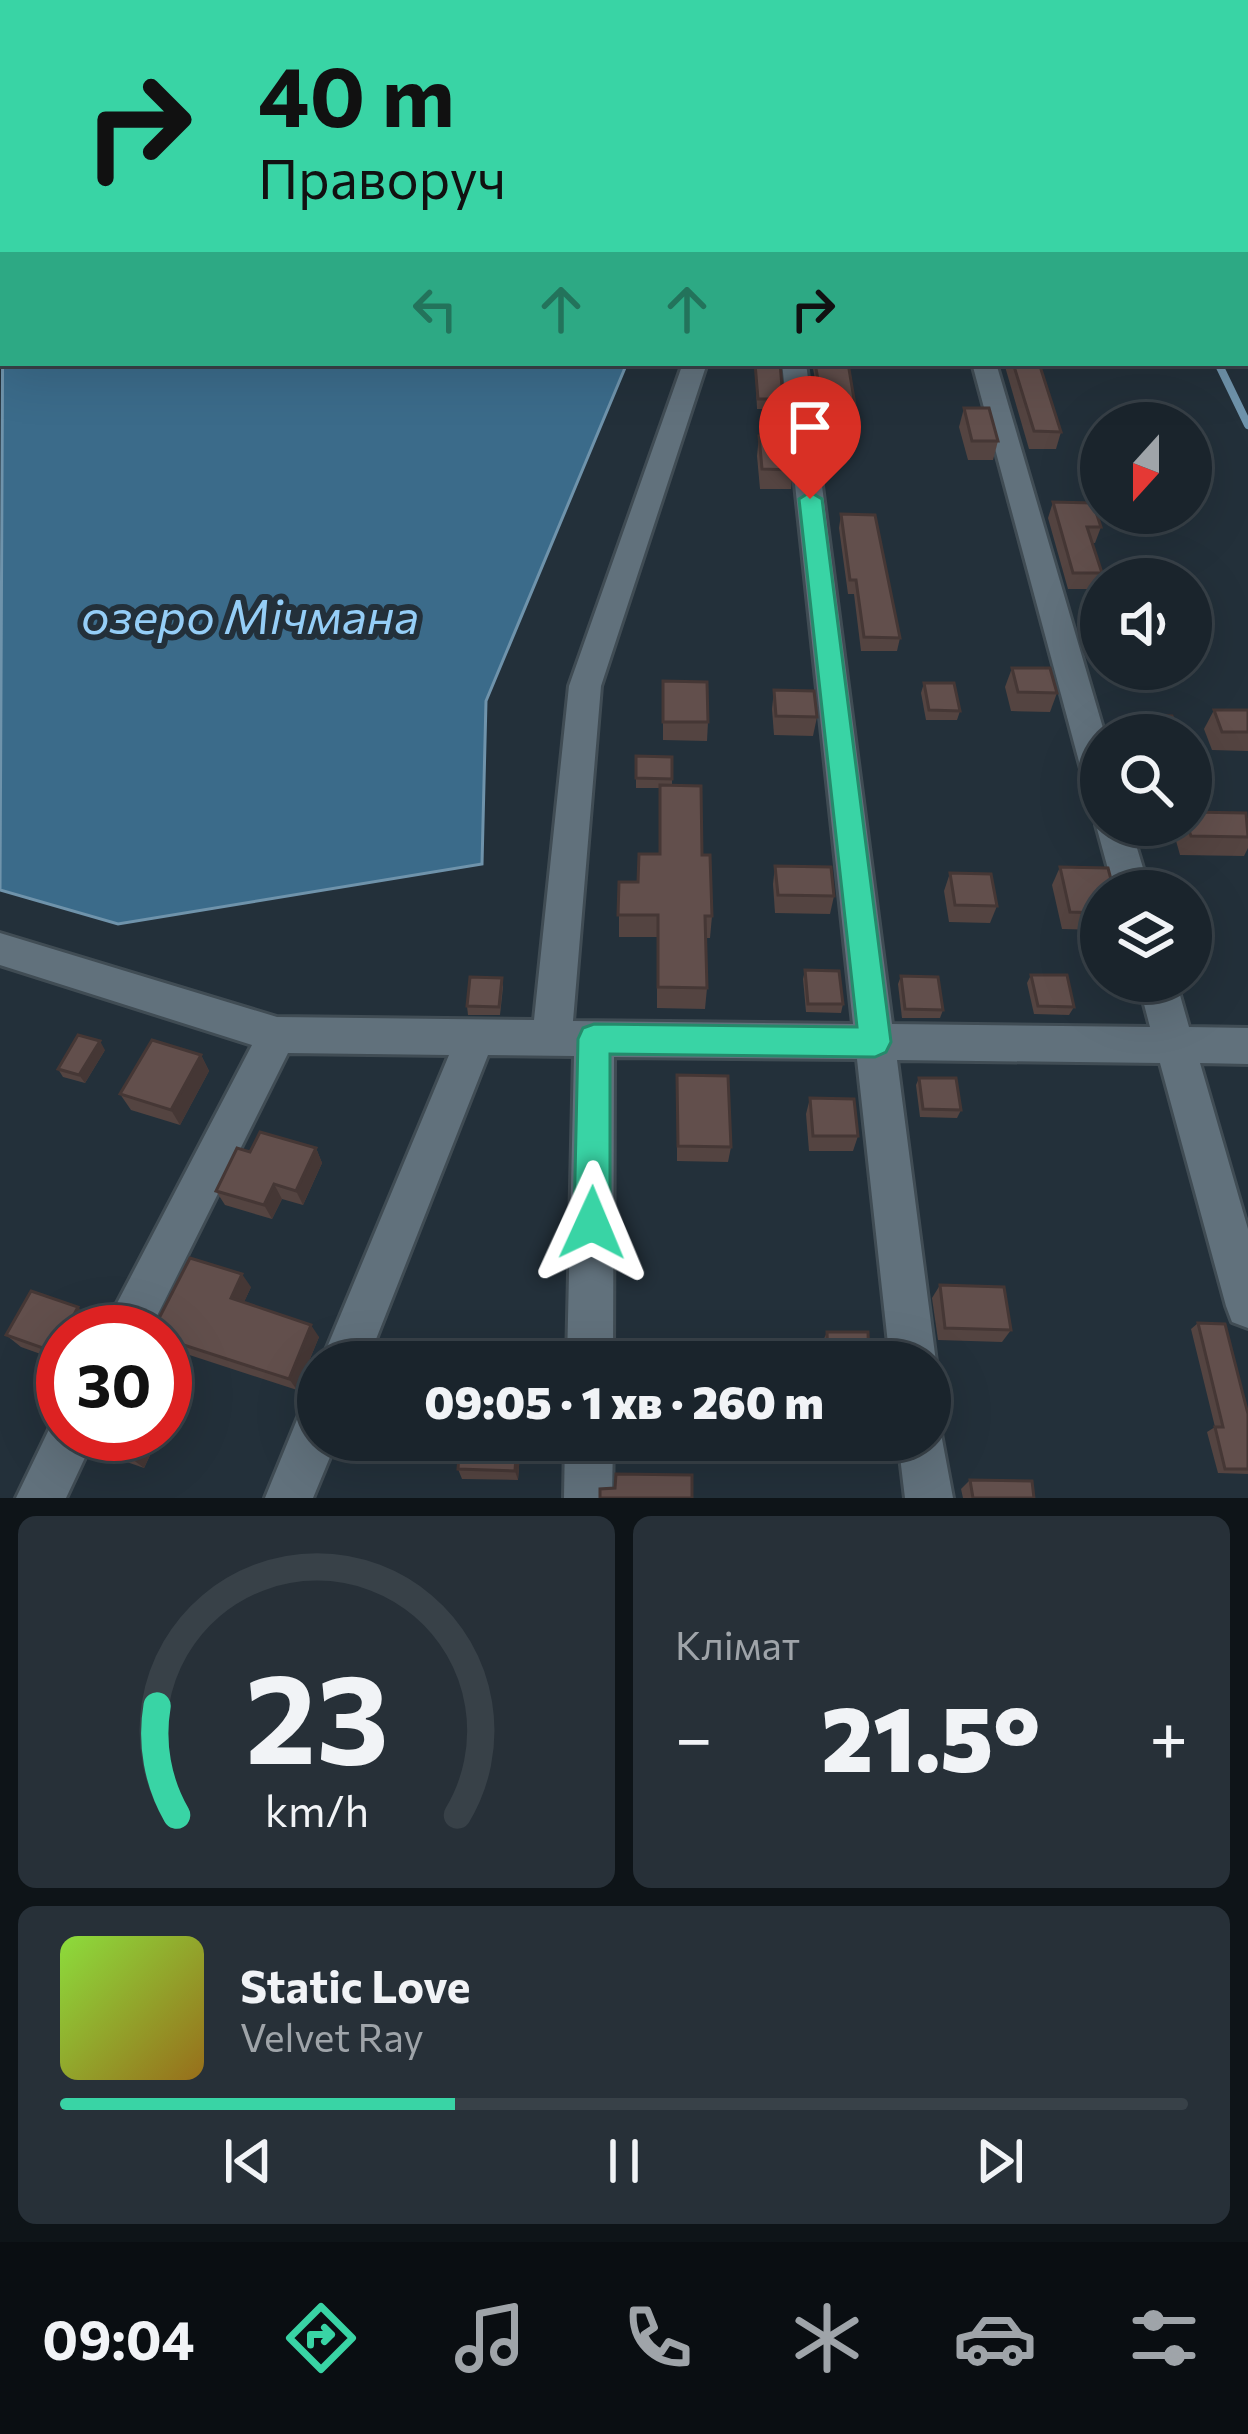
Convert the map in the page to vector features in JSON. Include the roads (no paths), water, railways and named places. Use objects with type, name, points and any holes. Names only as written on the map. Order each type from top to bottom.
[{"type":"street","points":[[589,1341],[573,1039],[585,686],[693,366]]},
{"type":"street","points":[[794,366],[911,1341]]},
{"type":"street","points":[[985,366],[1082,714]]},
{"type":"street","points":[[0,949],[277,1035],[1248,1046]]},
{"type":"street","points":[[1163,1002],[1248,1306]]},
{"type":"street","points":[[138,1305],[277,1035]]},
{"type":"street","points":[[353,1341],[476,1037]]},
{"type":"street","points":[[40,1498],[58,1461]]},
{"type":"street","points":[[290,1498],[305,1461]]},
{"type":"street","points":[[588,1498],[589,1461]]},
{"type":"street","points":[[925,1461],[929,1498]]},
{"type":"water","name":"озеро Мічмана","points":[[3,366],[626,366],[486,701],[482,864],[118,924],[0,890]]},
{"type":"waterway","points":[[1219,366],[1248,425]]}]
